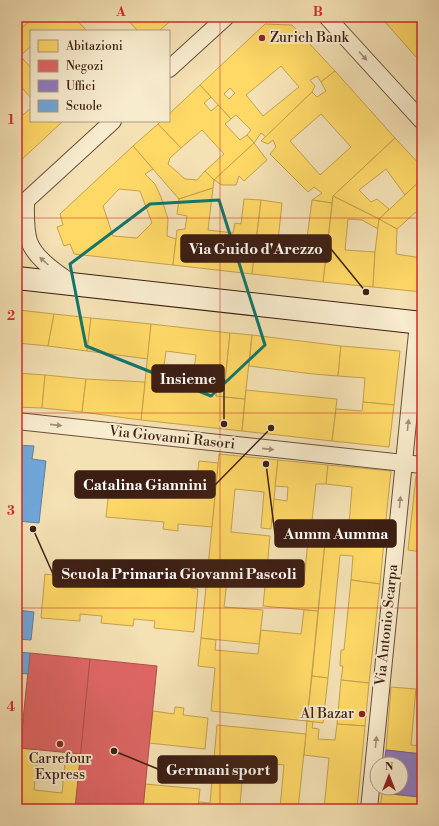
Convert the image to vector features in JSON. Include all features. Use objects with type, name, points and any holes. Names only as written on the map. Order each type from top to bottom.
[{"type":"main road","points":[[17,278],[420,323]]},
{"type":"street","points":[[170,68],[226,17]]},
{"type":"street","points":[[327,17],[422,121]]},
{"type":"street","points":[[74,285],[45,263],[36,253],[30,241],[22,205],[112,122]]},
{"type":"street","name":"Via Antonio Scarpa","points":[[369,809],[420,323]]},
{"type":"street","name":"Via Giovanni Rasori","points":[[17,421],[422,466]]},
{"type":"highlighted area","points":[[219,200],[265,345],[211,396],[86,346],[70,264],[150,204]]},
{"type":"building: Abitazioni","points":[[34,17],[74,17],[86,30],[30,30],[30,47],[20,56],[17,53],[17,32]]},
{"type":"building: Abitazioni","points":[[125,17],[175,17],[160,30],[137,30]]},
{"type":"building: Abitazioni","points":[[379,17],[393,17],[386,23]]},
{"type":"building: Abitazioni","points":[[393,17],[422,17],[422,53],[417,58],[386,23]]},
{"type":"building: Abitazioni","points":[[265,24],[292,25],[335,71],[321,82],[317,76],[310,80],[315,86],[312,92],[266,137],[261,133],[254,143],[247,135],[251,130],[236,115],[231,119],[200,85]],"holes":[[[281,66],[299,87],[263,116],[246,95]],[[230,88],[235,93],[229,99],[224,94]]]},
{"type":"building: Abitazioni","points":[[23,59],[30,67],[30,97],[17,82],[17,64]]},
{"type":"building: Abitazioni","points":[[335,71],[395,138],[333,196],[332,203],[312,200],[322,193],[314,187],[308,192],[270,154],[276,147],[273,140],[268,144],[261,141],[312,92],[317,97],[326,91],[321,82]],"holes":[[[321,114],[351,147],[320,175],[290,141]]]},
{"type":"building: Abitazioni","points":[[200,85],[211,97],[204,103],[211,111],[218,105],[231,119],[225,124],[240,140],[247,135],[254,143],[214,180],[205,171],[224,154],[202,130],[181,148],[158,124],[160,122],[170,122],[170,113]]},
{"type":"building: Abitazioni","points":[[30,109],[30,122],[62,122],[17,164],[17,120]]},
{"type":"building: Abitazioni","points":[[158,124],[181,148],[170,158],[168,164],[185,179],[197,180],[205,171],[214,180],[213,188],[179,199],[133,146]]},
{"type":"building: Abitazioni","points":[[395,138],[422,167],[422,179],[405,195],[386,169],[359,190],[371,202],[377,199],[389,209],[379,219],[333,196]]},
{"type":"building: Abitazioni","points":[[254,143],[267,160],[244,181],[239,176],[236,185],[222,185],[214,180]]},
{"type":"building: Abitazioni","points":[[133,146],[153,169],[145,174],[155,184],[161,197],[168,219],[167,236],[176,239],[173,265],[74,254],[70,244],[64,246],[57,227],[63,225],[60,214]],"holes":[[[119,189],[140,191],[152,223],[137,238],[113,236],[103,206]]]},
{"type":"building: Abitazioni","points":[[422,179],[422,211],[416,212],[397,229],[379,219]]},
{"type":"building: Abitazioni","points":[[213,188],[208,230],[233,233],[235,223],[241,224],[244,199],[261,200],[252,274],[173,265],[177,230],[185,229],[187,216],[177,214],[179,199]]},
{"type":"building: Abitazioni","points":[[333,196],[379,219],[378,229],[362,220],[348,219],[345,250],[375,252],[373,287],[323,282]]},
{"type":"building: Abitazioni","points":[[261,200],[282,203],[278,241],[298,243],[298,238],[307,239],[312,200],[332,203],[323,282],[252,274],[255,250],[267,252],[267,244],[256,242]],"holes":[[[309,246],[320,246],[320,256],[309,256]]]},
{"type":"building: Abitazioni","points":[[379,219],[397,229],[396,254],[422,258],[422,292],[373,287]]},
{"type":"building: Abitazioni","points":[[19,310],[54,314],[48,346],[17,343]]},
{"type":"building: Abitazioni","points":[[54,314],[91,318],[87,351],[48,346]]},
{"type":"building: Abitazioni","points":[[91,318],[151,324],[148,359],[87,351]]},
{"type":"building: Abitazioni","points":[[151,324],[230,333],[225,382],[218,381],[216,396],[245,399],[242,431],[141,420]],"holes":[[[166,351],[196,355],[191,391],[161,388]]]},
{"type":"building: Abitazioni","points":[[230,333],[252,335],[245,399],[216,396],[218,381],[225,382]]},
{"type":"building: Abitazioni","points":[[252,335],[341,346],[338,376],[249,366]]},
{"type":"building: Abitazioni","points":[[341,346],[400,351],[394,405],[363,402],[365,378],[338,376]]},
{"type":"building: Abitazioni","points":[[17,373],[45,375],[42,408],[17,407]]},
{"type":"building: Abitazioni","points":[[45,375],[86,379],[82,412],[42,408]]},
{"type":"building: Abitazioni","points":[[86,379],[145,382],[141,420],[82,412]]},
{"type":"building: Abitazioni","points":[[246,390],[337,399],[332,441],[242,431]]},
{"type":"building: Abitazioni","points":[[422,398],[422,451],[417,450]]},
{"type":"building: Abitazioni","points":[[363,402],[394,405],[389,447],[332,441],[336,409],[362,411]]},
{"type":"building: Abitazioni","points":[[219,454],[278,460],[271,529],[261,528],[264,492],[235,489],[231,532],[270,536],[267,568],[229,564],[224,607],[263,610],[259,644],[201,638]]},
{"type":"building: Abitazioni","points":[[278,460],[328,465],[326,484],[316,484],[312,521],[327,522],[318,611],[263,606],[266,577],[304,581],[308,540],[294,539],[295,525],[272,522],[274,499],[287,501],[288,487],[275,486]]},
{"type":"building: Abitazioni","points":[[199,461],[218,463],[212,527],[178,524],[178,531],[163,529],[164,522],[106,517],[110,480],[127,481],[128,476],[157,479],[157,484],[196,488]]},
{"type":"building: Abitazioni","points":[[328,465],[391,471],[385,529],[349,525],[352,487],[326,484]]},
{"type":"building: Abitazioni","points":[[416,476],[422,476],[422,552],[408,550]]},
{"type":"building: Abitazioni","points":[[327,522],[385,529],[380,584],[351,580],[353,556],[340,555],[328,678],[312,676]]},
{"type":"building: Abitazioni","points":[[53,570],[79,572],[79,577],[102,579],[102,574],[141,578],[140,583],[163,585],[164,581],[191,584],[191,588],[198,589],[194,632],[154,628],[155,621],[134,619],[133,626],[101,623],[102,616],[80,614],[80,621],[41,618],[45,574],[52,575]]},
{"type":"building: Abitazioni","points":[[351,580],[380,584],[369,683],[341,680],[343,666],[340,666],[341,650],[344,650]]},
{"type":"building: Abitazioni","points":[[304,610],[318,611],[307,721],[211,711],[215,668],[198,666],[201,638],[216,640],[215,650],[258,654],[261,630],[301,634]]},
{"type":"building: Abitazioni","points":[[312,676],[328,678],[323,723],[307,721]]},
{"type":"building: Abitazioni","points":[[341,680],[369,683],[365,726],[337,724]]},
{"type":"building: Abitazioni","points":[[391,687],[416,689],[411,745],[422,746],[422,754],[386,750]]},
{"type":"building: Abitazioni","points":[[175,707],[184,708],[183,715],[208,718],[205,749],[149,743],[153,711],[174,714]]},
{"type":"building: Abitazioni","points":[[307,721],[313,722],[312,728],[319,729],[318,739],[335,740],[337,724],[365,726],[357,809],[324,809],[329,758],[304,755]]},
{"type":"building: Abitazioni","points":[[217,725],[306,734],[298,809],[198,809],[199,802],[210,803]],"holes":[[[244,761],[284,765],[280,808],[240,805]]]},
{"type":"building: Abitazioni","points":[[20,748],[38,750],[34,790],[62,793],[66,753],[81,754],[75,809],[17,809],[17,784]]},
{"type":"building: Abitazioni","points":[[145,784],[200,789],[198,809],[143,809]]},
{"type":"building: Abitazioni","points":[[382,796],[420,797],[418,809],[380,809]]},
{"type":"building: Negozi","points":[[30,653],[90,659],[81,754],[20,748]]},
{"type":"building: Negozi","points":[[90,659],[157,666],[143,809],[75,809]]},
{"type":"building: Uffici","points":[[386,750],[422,754],[422,809],[418,809],[420,797],[409,796],[409,756],[385,756]]},
{"type":"building: Scuole","points":[[17,445],[34,446],[32,459],[46,461],[39,523],[17,521],[17,482],[20,482],[21,464],[17,464]]},
{"type":"building: Scuole","points":[[17,610],[34,612],[31,640],[17,639]]},
{"type":"building: Scuole","points":[[17,652],[30,653],[28,674],[17,673]]},
{"type":"building: Scuole","points":[[17,721],[23,722],[20,748],[17,748]]},
{"type":"place","name":"Zurich Bank","points":[[262,38]]},
{"type":"place","name":"Via Guido d'Arezzo","points":[[366,292]]},
{"type":"place","name":"Insieme","points":[[224,424]]},
{"type":"place","name":"Catalina Giannini","points":[[271,428]]},
{"type":"place","name":"Aumm Aumma","points":[[266,464]]},
{"type":"place","name":"Scuola Primaria Giovanni Pascoli","points":[[33,529]]},
{"type":"place","name":"Al Bazar","points":[[362,714]]},
{"type":"place","name":"Carrefour Express","points":[[60,744]]},
{"type":"place","name":"Germani sport","points":[[114,751]]}]
